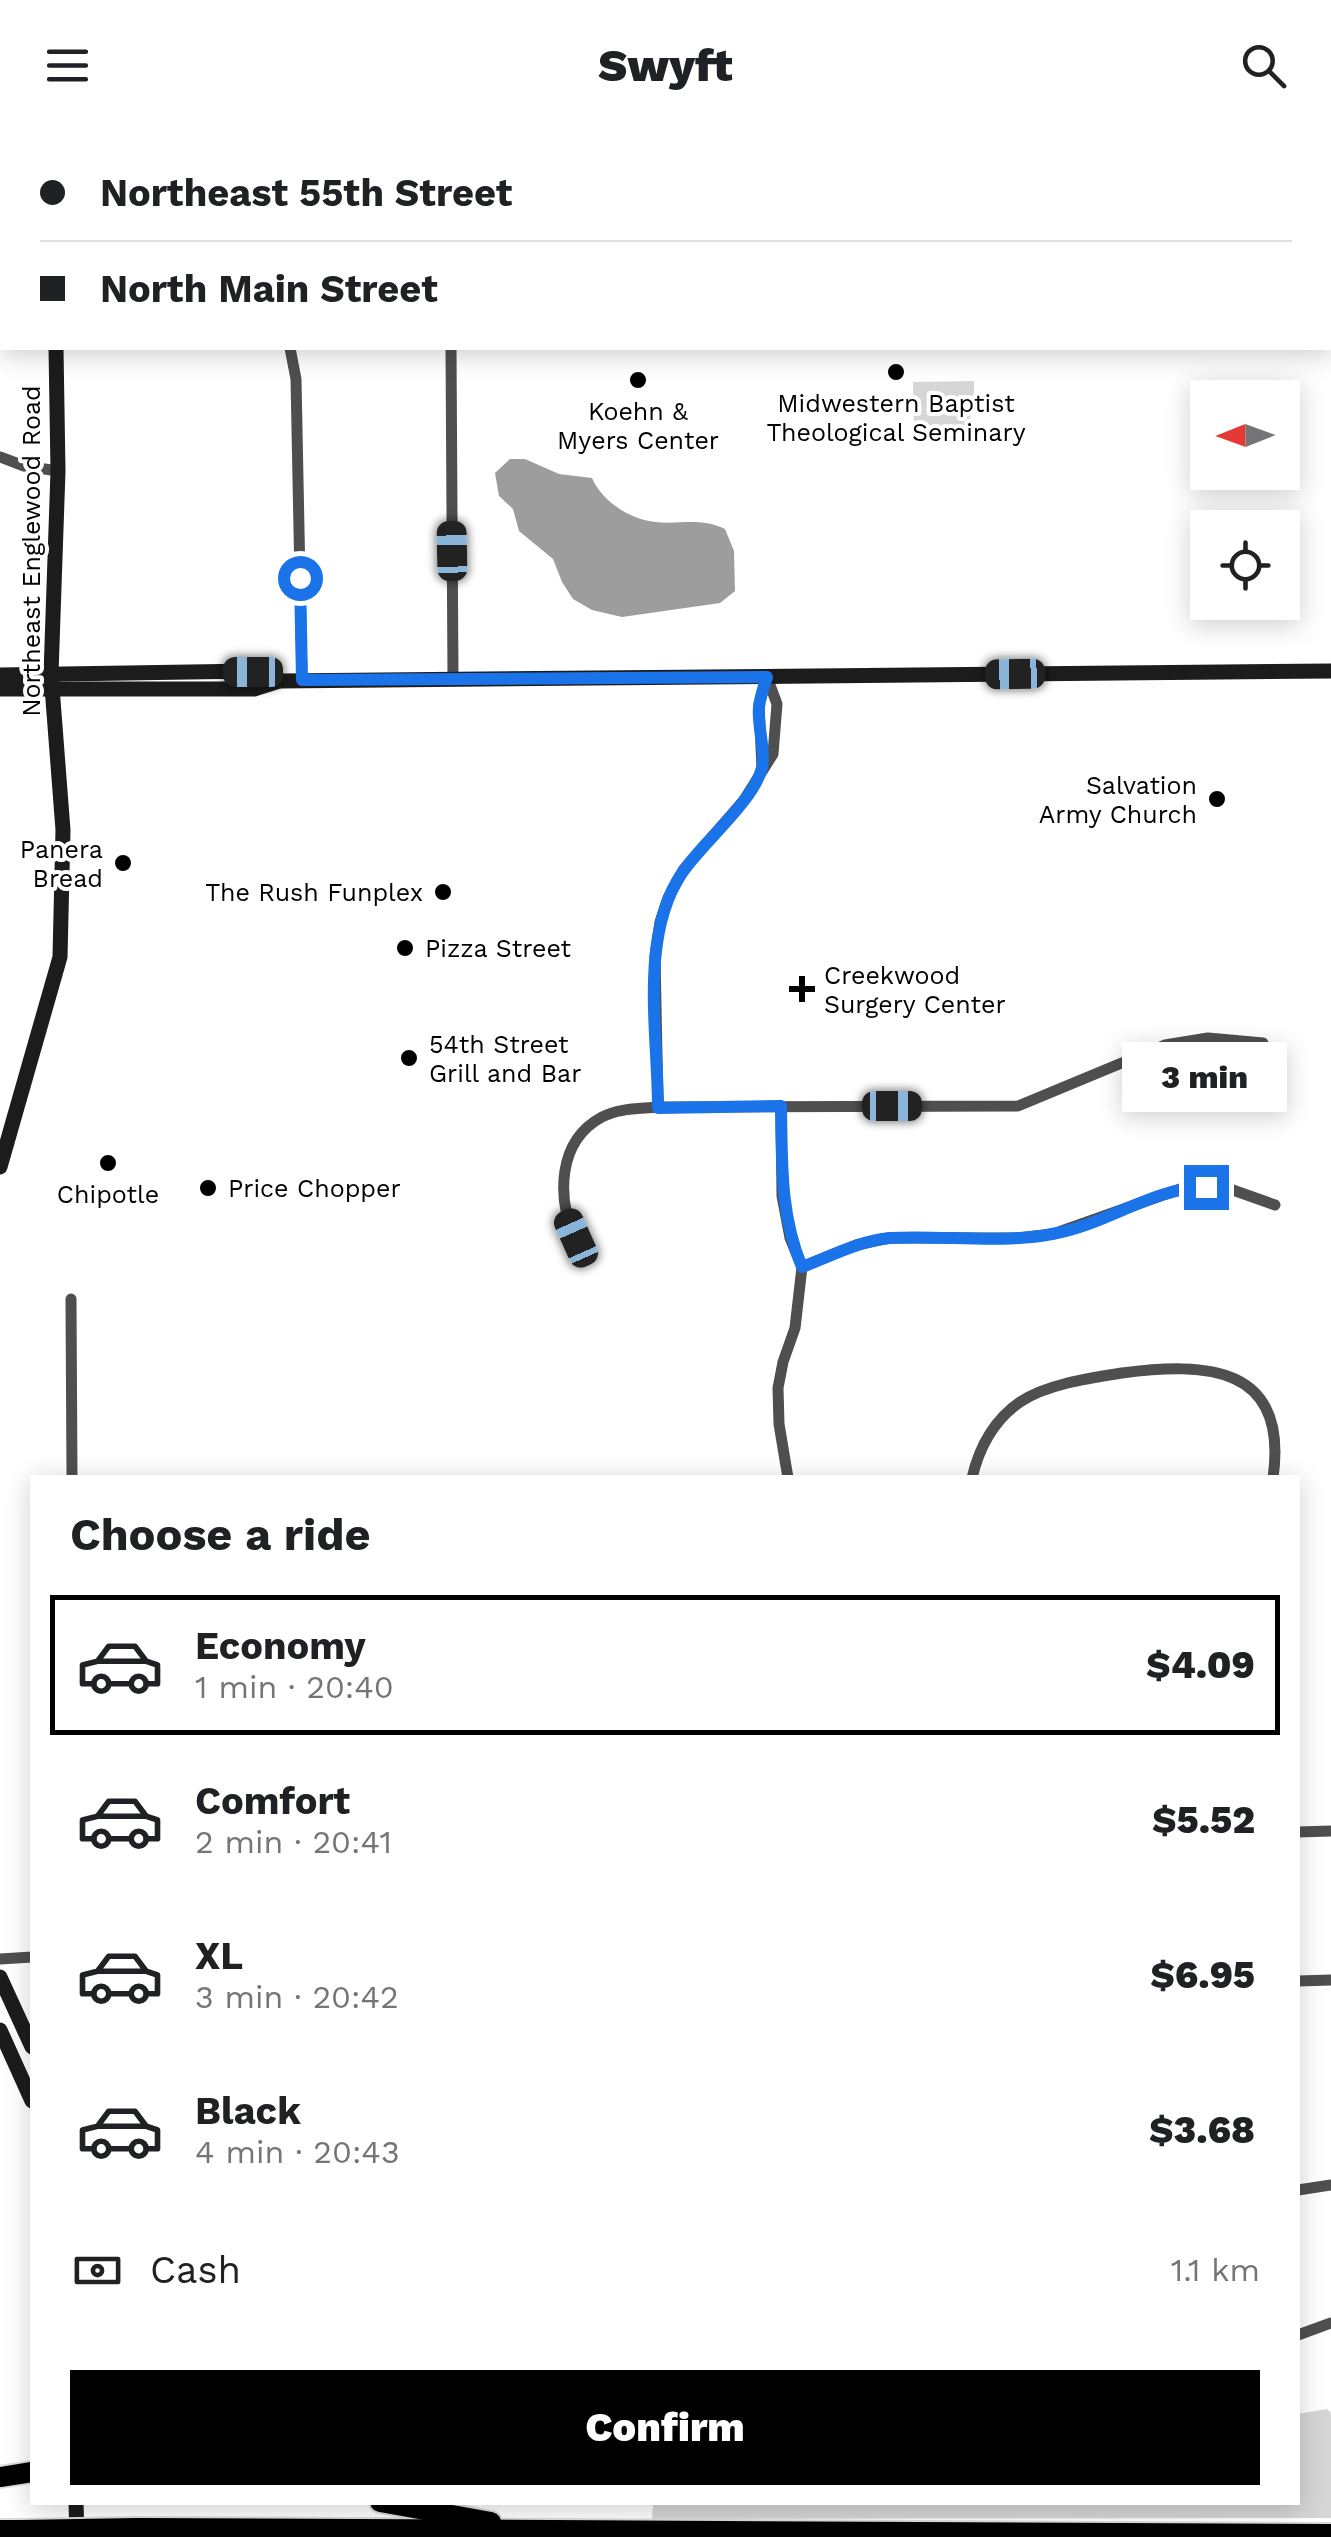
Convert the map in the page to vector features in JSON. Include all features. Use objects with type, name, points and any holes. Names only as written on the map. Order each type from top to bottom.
[{"type":"highway","points":[[0,2477],[30,2472]]},
{"type":"highway","points":[[399,2505],[532,2531]]},
{"type":"highway","points":[[10,2530],[1331,2534]]},
{"type":"main road","name":"Northeast Englewood Road","points":[[0,1166],[4,1141],[60,956],[63,830],[52,682],[58,471],[56,350]]},
{"type":"main road","points":[[0,675],[52,682],[254,689],[279,681],[302,680],[1331,671]]},
{"type":"main road","points":[[0,689],[52,682]]},
{"type":"main road","points":[[0,1976],[30,2043]]},
{"type":"main road","points":[[0,2030],[30,2097]]},
{"type":"main road","points":[[76,2505],[77,2537]]},
{"type":"street","points":[[290,350],[296,379],[302,680]]},
{"type":"street","points":[[451,350],[453,679]]},
{"type":"street","points":[[0,457],[24,466],[58,471]]},
{"type":"street","points":[[658,1108],[655,956],[660,922],[684,869],[744,800],[772,754],[776,704],[767,677]]},
{"type":"street","points":[[576,1238],[565,1215],[565,1169],[575,1144],[604,1116],[658,1108],[1018,1106],[1165,1045],[1208,1038],[1264,1042]]},
{"type":"street","points":[[781,1106],[782,1196],[790,1238],[802,1267],[796,1328],[778,1388],[787,1475]]},
{"type":"street","points":[[802,1267],[856,1245],[889,1238],[1019,1238],[1053,1234],[1183,1188],[1230,1189],[1275,1206]]},
{"type":"street","points":[[70,1299],[72,1475]]},
{"type":"street","points":[[973,1475],[988,1436],[1023,1400],[1105,1376],[1187,1369],[1224,1372],[1254,1392],[1271,1424],[1273,1475]]},
{"type":"street","points":[[1300,1832],[1331,1830]]},
{"type":"street","points":[[0,1959],[30,1958]]},
{"type":"street","points":[[1300,1981],[1331,1980]]},
{"type":"street","points":[[1300,2190],[1331,2185]]},
{"type":"street","points":[[1300,2334],[1331,2323]]},
{"type":"shaded area","points":[[974,381],[974,408],[966,428],[949,436],[914,436],[913,382]]},
{"type":"shaded area","points":[[510,459],[525,459],[559,474],[592,478],[609,501],[636,517],[655,522],[707,523],[725,529],[734,551],[735,591],[720,603],[622,617],[592,610],[573,599],[553,559],[519,531],[513,509],[499,496],[495,473]]},
{"type":"shaded area","points":[[1327,2409],[1331,2413],[1331,2518],[652,2519],[653,2505],[1300,2505],[1300,2414]]},
{"type":"place","name":"Midwestern Baptist Theological Seminary","points":[[896,372]]},
{"type":"place","name":"Koehn & Myers Center","points":[[638,380]]},
{"type":"place","name":"Salvation Army Church","points":[[1217,799]]},
{"type":"place","name":"Panera Bread","points":[[123,863]]},
{"type":"place","name":"The Rush Funplex","points":[[443,892]]},
{"type":"place","name":"Pizza Street","points":[[405,948]]},
{"type":"place","name":"Creekwood Surgery Center","points":[[802,989]]},
{"type":"place","name":"54th Street Grill and Bar","points":[[409,1058]]},
{"type":"place","name":"Chipotle","points":[[108,1163]]},
{"type":"place","name":"Price Chopper","points":[[208,1188]]},
{"type":"route","points":[[300,578],[302,680],[767,677],[759,704],[762,768],[744,800],[684,869],[660,922],[655,956],[658,1108],[781,1106],[782,1196],[790,1238],[802,1267],[856,1245],[889,1238],[1019,1238],[1053,1234],[1161,1194],[1206,1187]]}]
